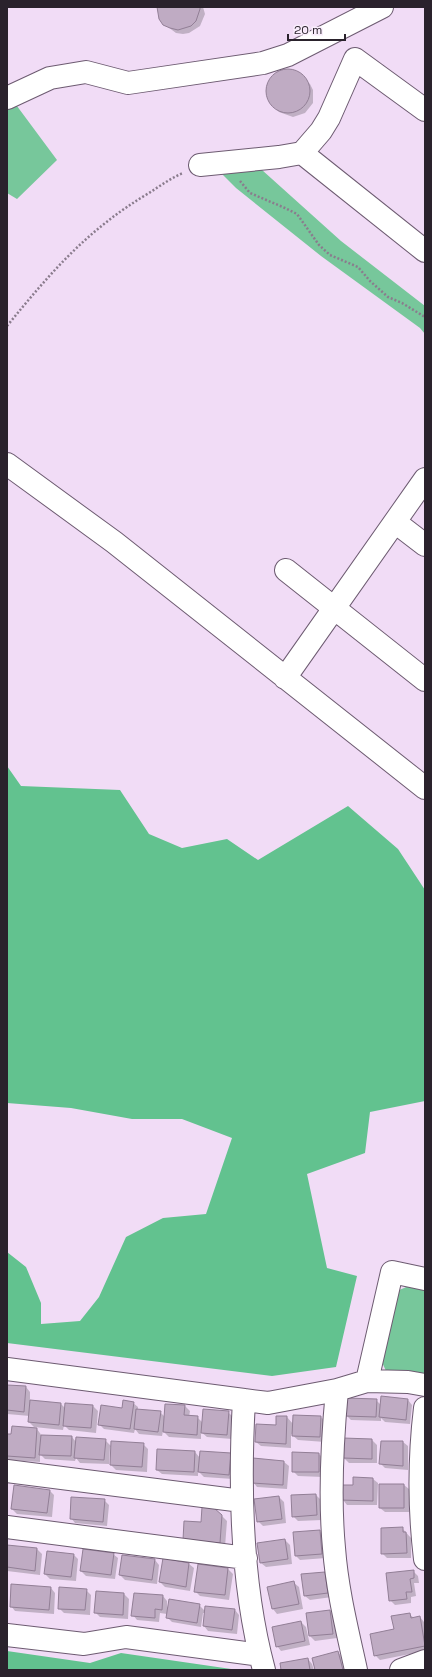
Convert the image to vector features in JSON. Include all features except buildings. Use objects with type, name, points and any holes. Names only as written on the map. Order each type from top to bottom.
[{"type":"street","points":[[7,98],[50,78],[86,72],[128,83],[263,63],[288,55],[382,7]]},
{"type":"street","points":[[200,165],[279,158],[302,153],[329,118],[355,59],[425,110]]},
{"type":"street","points":[[302,153],[425,251]]},
{"type":"street","points":[[7,464],[114,542],[425,788]]},
{"type":"street","points":[[285,678],[425,479]]},
{"type":"street","points":[[395,522],[425,544]]},
{"type":"street","points":[[286,570],[425,680]]},
{"type":"street","points":[[368,1381],[392,1272],[425,1279]]},
{"type":"street","points":[[7,1369],[268,1403],[336,1390],[368,1381],[408,1382],[425,1385]]},
{"type":"street","points":[[336,1390],[331,1456],[331,1515],[334,1549],[345,1622],[356,1670]]},
{"type":"street","points":[[7,1635],[84,1644],[126,1637],[262,1663],[255,1636],[246,1558],[242,1501],[241,1452],[244,1400]]},
{"type":"street","points":[[425,1408],[422,1440],[421,1490],[422,1528],[425,1559]]},
{"type":"street","points":[[7,1471],[242,1501]]},
{"type":"street","points":[[7,1527],[246,1558]]},
{"type":"street","points":[[401,1670],[425,1661]]},
{"type":"path","points":[[225,163],[250,193],[297,214],[319,245],[330,255],[358,267],[370,281],[388,297],[402,303],[425,317]]},
{"type":"path","points":[[7,326],[56,268],[84,240],[113,216],[144,195],[176,176],[200,165]]},
{"type":"green space","points":[[14,102],[57,160],[17,199],[7,193],[7,104]]},
{"type":"green space","points":[[262,170],[341,241],[425,306],[425,334],[420,328],[321,256],[236,188],[220,172]]},
{"type":"green space","points":[[7,766],[21,786],[120,790],[149,834],[182,848],[227,839],[258,860],[348,806],[398,849],[425,890],[425,1101],[370,1112],[365,1153],[307,1174],[327,1268],[357,1276],[336,1367],[272,1376],[7,1343],[7,1252],[26,1267],[41,1303],[41,1324],[80,1321],[99,1297],[126,1237],[163,1218],[206,1214],[232,1138],[182,1119],[132,1119],[71,1108],[7,1103]]},
{"type":"green space","points":[[411,1285],[425,1288],[425,1376],[386,1371],[381,1360],[397,1291]]},
{"type":"green space","points":[[7,1651],[90,1663],[121,1653],[238,1670],[7,1670]]}]
